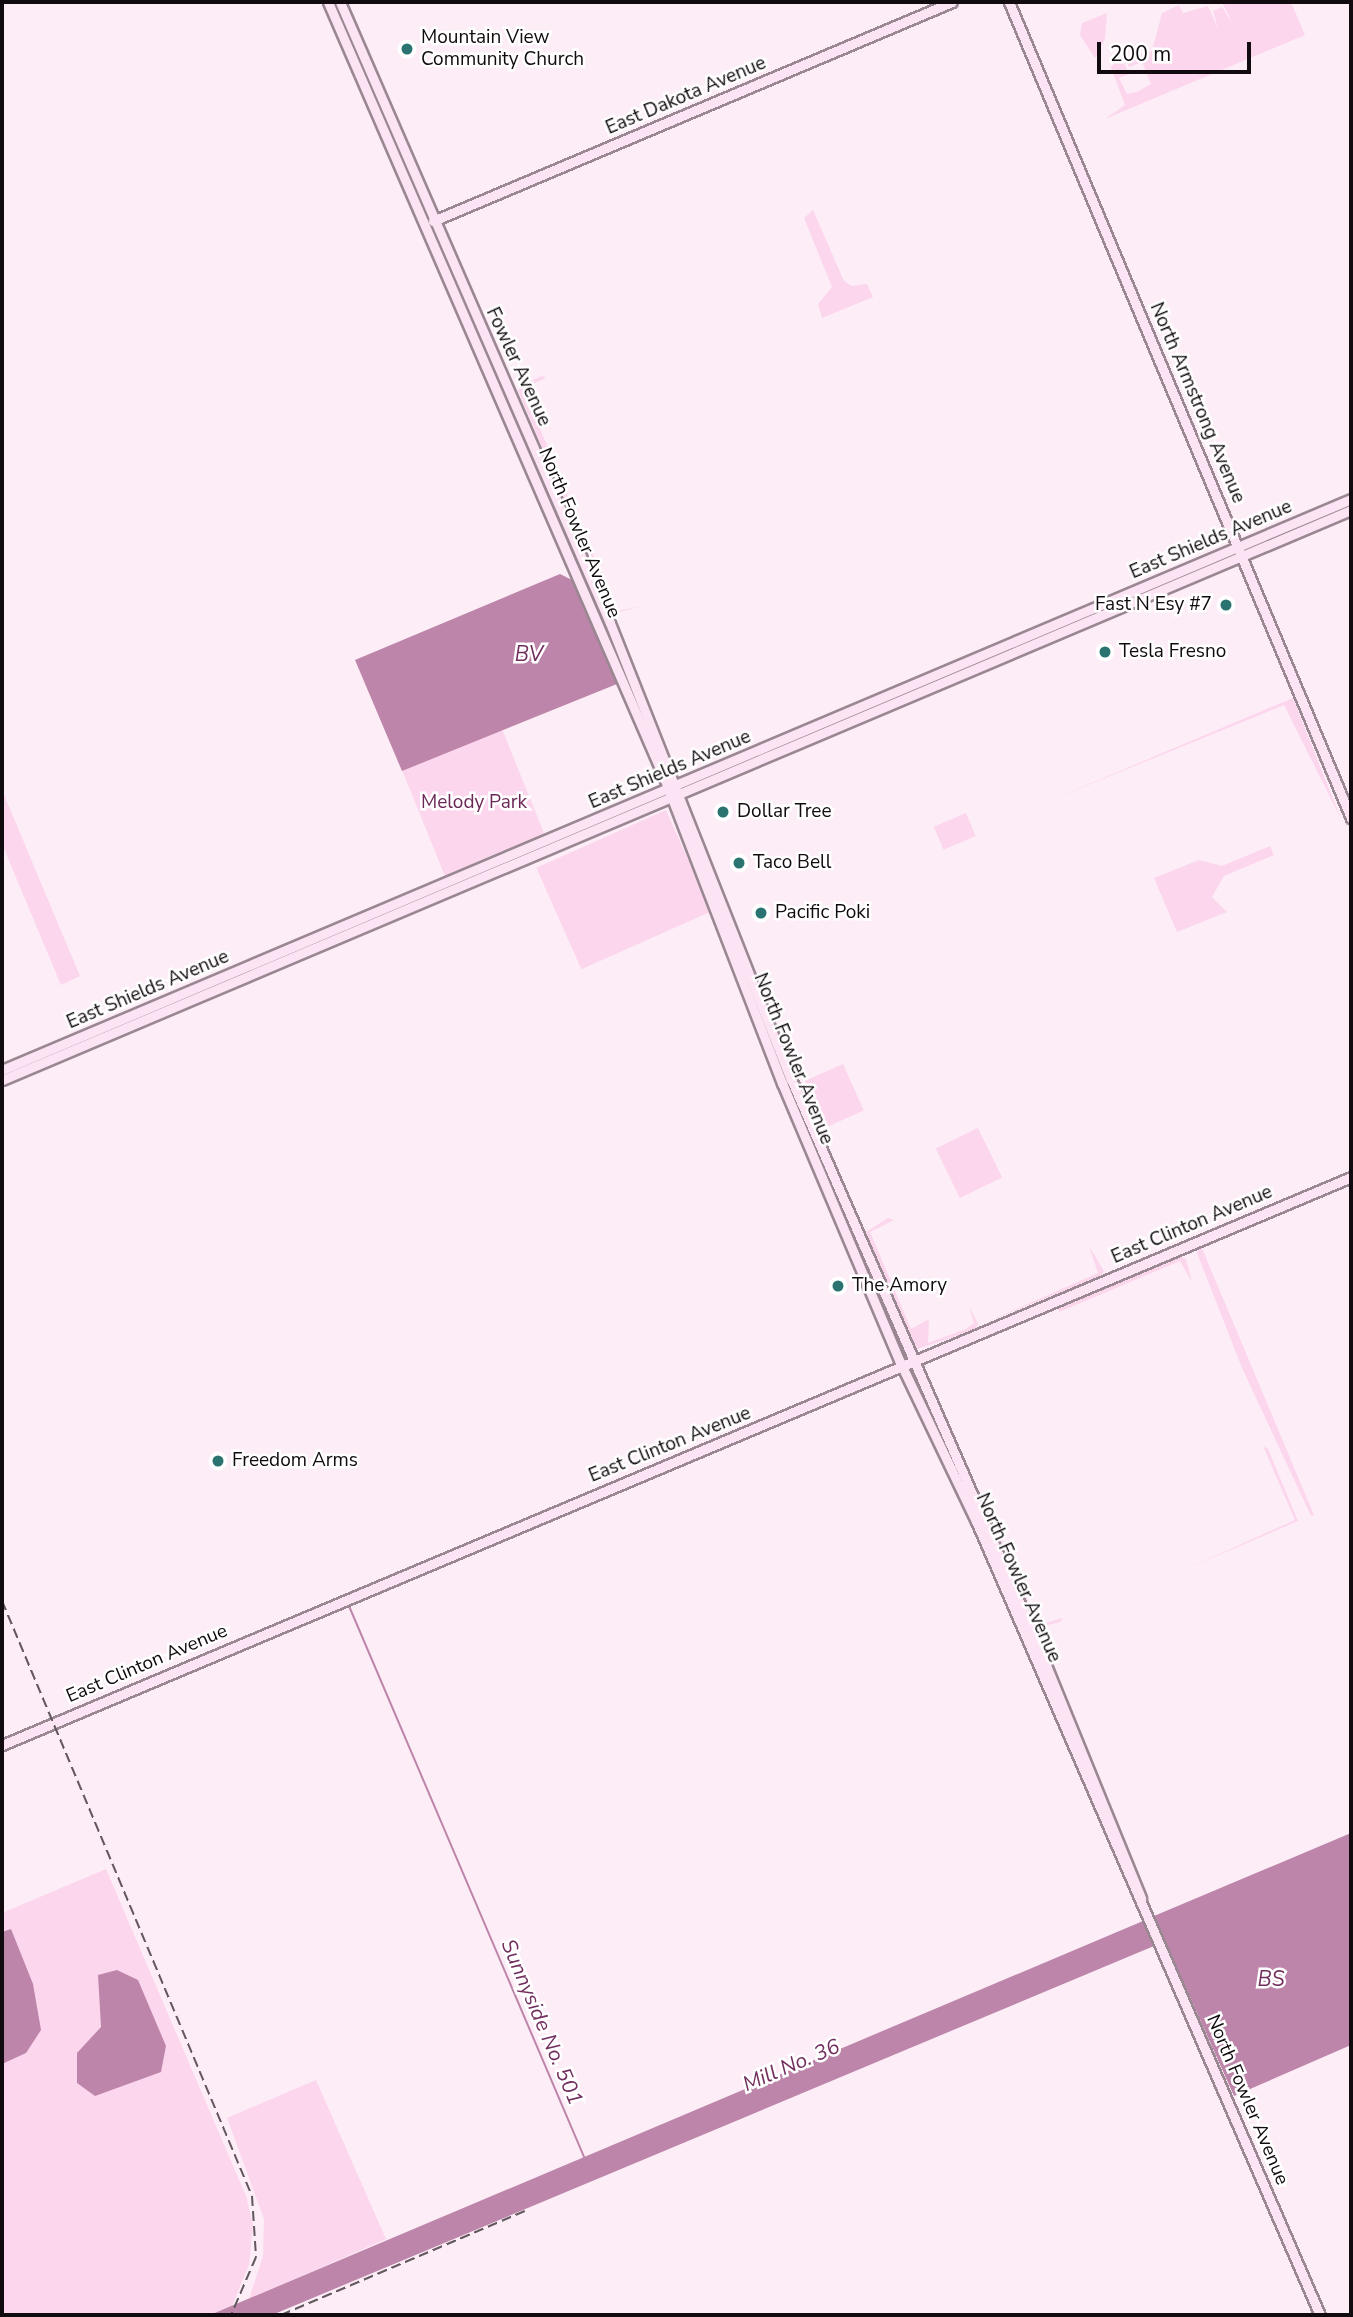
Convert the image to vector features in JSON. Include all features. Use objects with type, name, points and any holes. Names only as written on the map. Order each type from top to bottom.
[{"type":"main road","points":[[330,2],[340,17],[348,19]]},
{"type":"main road","name":"Fowler Avenue","points":[[330,2],[362,82],[429,223],[612,630],[676,792]]},
{"type":"main road","name":"Fowler Avenue","points":[[340,2],[394,130],[429,223]]},
{"type":"main road","name":"East Dakota Avenue","points":[[429,223],[952,2]]},
{"type":"main road","name":"North Armstrong Avenue","points":[[1009,2],[1351,818]]},
{"type":"main road","points":[[362,82],[368,83],[394,130]]},
{"type":"main road","name":"North Fowler Avenue","points":[[429,223],[583,585],[676,792],[908,1365],[1068,1736],[1142,1899]]},
{"type":"main road","name":"East Shields Avenue","points":[[2,1080],[481,880],[676,792],[1241,552],[1351,499]]},
{"type":"main road","name":"East Shields Avenue","points":[[2,1070],[539,845],[779,754],[908,688],[1351,510]]},
{"type":"main road","points":[[583,585],[604,625],[612,630]]},
{"type":"main road","name":"North Fowler Avenue","points":[[676,792],[726,937],[827,1188],[1097,1786],[1151,1921],[1320,2315]]},
{"type":"main road","points":[[481,880],[539,845]]},
{"type":"main road","points":[[726,937],[762,1002]]},
{"type":"main road","name":"East Clinton Avenue","points":[[2,1745],[1351,1177]]},
{"type":"main road","points":[[827,1188],[855,1229]]},
{"type":"main road","points":[[1068,1736],[1097,1786]]},
{"type":"green space","points":[[1222,2],[1291,2],[1305,35],[1105,119],[1125,105],[1109,62],[1122,58],[1129,74],[1119,78],[1127,94],[1137,92],[1151,84],[1142,62],[1129,67],[1125,58],[1152,51],[1162,13],[1179,5],[1183,13],[1208,6],[1218,29],[1213,11],[1222,7],[1232,23]]},
{"type":"green space","points":[[1107,13],[1105,39],[1095,58],[1080,35],[1082,23]]},
{"type":"green space","points":[[813,210],[844,281],[852,286],[867,284],[873,297],[822,318],[818,304],[832,287],[804,218]]},
{"type":"green space","points":[[542,376],[546,378],[523,388],[557,469],[550,466],[518,391],[521,385]]},
{"type":"green space","points":[[561,480],[617,611],[642,606],[612,614],[558,486]]},
{"type":"green space","points":[[1293,698],[1341,819],[1284,705],[1051,800]]},
{"type":"green space","name":"Melody Park","points":[[502,729],[545,837],[445,877],[402,769]]},
{"type":"green space","points":[[2,790],[80,976],[61,985],[2,844]]},
{"type":"green space","points":[[666,810],[711,911],[581,969],[536,868]]},
{"type":"green space","points":[[966,813],[976,836],[944,850],[934,827]]},
{"type":"green space","points":[[1270,846],[1274,855],[1224,876],[1212,897],[1227,912],[1177,932],[1154,878],[1199,860],[1222,866]]},
{"type":"green space","points":[[843,1064],[864,1111],[822,1129],[801,1083]]},
{"type":"green space","points":[[978,1128],[1002,1177],[960,1198],[936,1149]]},
{"type":"green space","points":[[888,1218],[894,1220],[870,1232],[911,1329],[929,1319],[928,1343],[966,1329],[974,1323],[969,1306],[978,1324],[975,1330],[914,1350],[863,1234]]},
{"type":"green space","points":[[1089,1246],[1104,1271],[1101,1276],[987,1322],[1098,1273]]},
{"type":"green space","points":[[1201,1246],[1314,1515],[1311,1516],[1242,1368],[1197,1253]]},
{"type":"green space","points":[[1180,1256],[1186,1259],[1192,1282],[1180,1261],[1059,1312],[1058,1308]]},
{"type":"green space","points":[[1263,1446],[1268,1449],[1298,1521],[1186,1569],[1295,1520]]},
{"type":"green space","points":[[998,1529],[1038,1625],[1063,1618],[1060,1622],[1036,1628],[994,1530]]},
{"type":"green space","points":[[106,1869],[246,2196],[253,2225],[249,2265],[232,2306],[210,2315],[2,2315],[2,1913]]},
{"type":"green space","points":[[316,2080],[386,2239],[249,2299],[263,2256],[264,2219],[227,2118]]},
{"type":"water","name":"BV","points":[[560,574],[574,581],[617,684],[402,771],[355,660]]},
{"type":"water","name":"BS","points":[[1351,1833],[1351,2045],[1234,2096],[1154,1916]]},
{"type":"water","points":[[1143,1921],[1154,1946],[272,2315],[210,2315]]},
{"type":"water","points":[[11,1929],[33,1984],[41,2030],[26,2053],[2,2064],[2,1932]]},
{"type":"water","points":[[117,1970],[138,1980],[166,2046],[161,2072],[95,2096],[77,2083],[77,2053],[101,2027],[98,1975]]},
{"type":"waterway","name":"Sunnyside No. 501","points":[[349,1606],[585,2159]]},
{"type":"railway","points":[[2,1601],[252,2196],[256,2257],[231,2315]]},
{"type":"railway","points":[[281,2315],[525,2211]]},
{"type":"place","name":"Mountain View Community Church","points":[[407,49]]},
{"type":"place","name":"Fast N Esy #7","points":[[1226,605]]},
{"type":"place","name":"Tesla Fresno","points":[[1105,652]]},
{"type":"place","name":"Dollar Tree","points":[[723,812]]},
{"type":"place","name":"Taco Bell","points":[[739,863]]},
{"type":"place","name":"Pacific Poki","points":[[761,913]]},
{"type":"place","name":"The Amory","points":[[838,1286]]},
{"type":"place","name":"Freedom Arms","points":[[218,1461]]},
{"type":"water label","name":"Mill No. 36","points":[[791,2065]]}]
